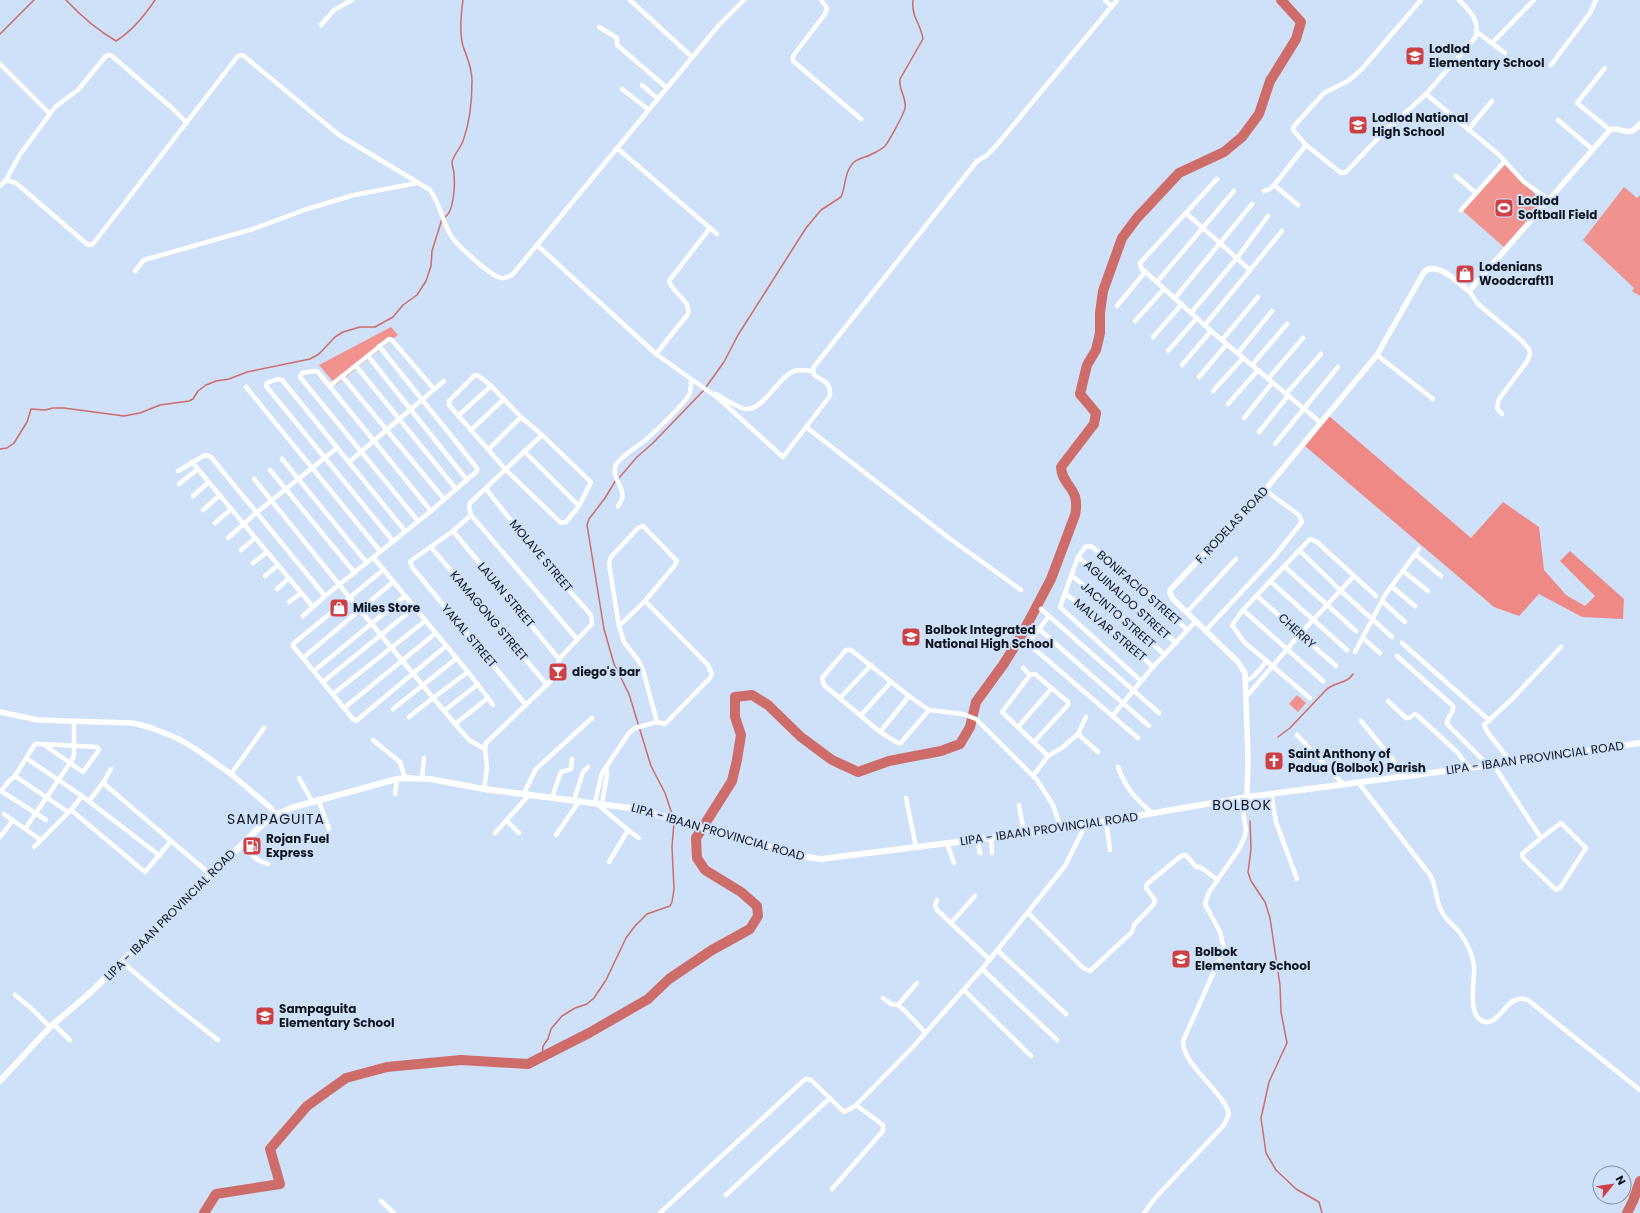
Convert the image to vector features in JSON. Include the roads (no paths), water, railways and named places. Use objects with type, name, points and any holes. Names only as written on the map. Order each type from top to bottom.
[{"type":"main road","name":"LIPA - IBAAN PROVINCIAL ROAD","points":[[1,1079],[52,1025],[91,992],[260,825],[275,815],[288,809],[318,799],[397,779],[422,778],[484,789],[638,808],[800,856],[821,859],[1085,826],[1244,797],[1469,768],[1640,743]]},
{"type":"street","points":[[321,26],[334,10],[352,0]]},
{"type":"street","points":[[630,0],[692,57]]},
{"type":"street","points":[[6,180],[16,183],[88,245],[92,244],[240,55],[244,56],[339,135],[430,190],[455,242],[492,274],[501,278],[512,274],[658,100],[719,24],[744,0]]},
{"type":"street","points":[[821,0],[827,8],[826,14],[793,56],[793,61],[861,118]]},
{"type":"street","points":[[1105,0],[1112,7]]},
{"type":"street","points":[[812,371],[977,161],[986,156],[996,146],[1117,0]]},
{"type":"street","points":[[1421,0],[1360,70],[1348,81],[1324,93],[1294,126],[1293,130],[1306,145],[1341,173],[1346,172],[1381,135],[1426,94],[1475,38],[1477,32],[1473,14],[1459,0]]},
{"type":"street","points":[[1493,42],[1534,0]]},
{"type":"street","points":[[1551,65],[1590,13],[1596,0]]},
{"type":"street","points":[[599,27],[617,38],[617,44],[667,88]]},
{"type":"street","points":[[1477,32],[1493,42],[1505,53]]},
{"type":"street","points":[[0,186],[6,180],[19,156],[50,114],[55,108],[78,90],[108,55],[112,56],[187,123]]},
{"type":"street","points":[[0,64],[50,114]]},
{"type":"street","points":[[1605,68],[1577,103],[1610,130]]},
{"type":"street","points":[[642,85],[658,100]]},
{"type":"street","points":[[622,89],[649,110]]},
{"type":"street","points":[[1426,94],[1498,154],[1524,182],[1549,200]]},
{"type":"street","points":[[1468,130],[1492,101]]},
{"type":"street","points":[[1558,120],[1592,149]]},
{"type":"street","points":[[1502,414],[1497,408],[1499,399],[1528,360],[1530,354],[1529,349],[1478,304],[1469,291],[1610,130],[1615,129],[1630,132],[1634,131],[1640,124]]},
{"type":"street","points":[[1264,191],[1270,189],[1274,185],[1306,145]]},
{"type":"street","points":[[617,148],[717,234]]},
{"type":"street","points":[[1461,210],[1505,161]]},
{"type":"street","points":[[1456,176],[1476,193]]},
{"type":"street","points":[[1217,179],[1140,263],[1140,268],[1211,331],[1321,423]]},
{"type":"street","points":[[135,271],[144,260],[253,229],[307,208],[354,195],[417,183]]},
{"type":"street","points":[[1274,185],[1298,205]]},
{"type":"street","points":[[1156,282],[1234,191]]},
{"type":"street","points":[[1175,298],[1221,244],[1252,204]]},
{"type":"street","points":[[1186,213],[1250,270]]},
{"type":"street","points":[[1191,313],[1237,258],[1268,216]]},
{"type":"street","points":[[656,354],[688,314],[689,310],[687,304],[671,287],[669,281],[710,228]]},
{"type":"street","points":[[1205,325],[1282,231]]},
{"type":"street","points":[[537,245],[656,354],[718,398],[783,457],[830,396],[831,389],[828,384],[814,376],[812,371]]},
{"type":"street","name":"F. RODELAS ROAD","points":[[1244,797],[1248,758],[1245,673],[1242,666],[1173,598],[1170,590],[1265,490],[1377,355],[1420,278],[1427,269],[1436,268],[1469,291]]},
{"type":"street","points":[[1118,306],[1145,272]]},
{"type":"street","points":[[1135,321],[1164,289]]},
{"type":"street","points":[[1222,340],[1258,298]]},
{"type":"street","points":[[1153,337],[1182,304]]},
{"type":"street","points":[[1238,353],[1272,311]]},
{"type":"street","points":[[1168,351],[1197,318]]},
{"type":"street","points":[[1252,365],[1287,324]]},
{"type":"street","points":[[1182,365],[1211,331]]},
{"type":"street","points":[[1268,379],[1303,338]]},
{"type":"street","points":[[330,386],[389,339],[392,340],[434,389]]},
{"type":"street","points":[[1198,377],[1227,344]]},
{"type":"street","points":[[303,616],[392,541],[431,511],[467,480],[477,468],[379,346]]},
{"type":"street","points":[[1260,432],[1287,395],[1321,354]]},
{"type":"street","points":[[1377,355],[1432,400]]},
{"type":"street","points":[[368,356],[467,480]]},
{"type":"street","points":[[1213,391],[1243,358]]},
{"type":"street","points":[[356,366],[456,489]]},
{"type":"street","points":[[1275,444],[1338,368]]},
{"type":"street","points":[[418,521],[300,377],[300,374],[315,370],[330,386],[431,511]]},
{"type":"street","points":[[700,386],[746,410],[756,406],[787,374],[799,370],[812,371]]},
{"type":"street","points":[[1228,404],[1258,370]]},
{"type":"street","points":[[475,375],[479,376],[504,399],[521,418],[542,435],[591,482],[579,506],[566,522],[561,523],[506,470],[449,405],[449,401],[475,375]]},
{"type":"street","points":[[342,376],[386,431],[444,499]]},
{"type":"street","points":[[392,541],[266,386],[267,383],[278,379],[282,380],[405,531]]},
{"type":"street","points":[[618,506],[622,501],[623,490],[615,476],[615,466],[619,460],[649,437],[688,396],[691,380]]},
{"type":"street","points":[[349,462],[444,381]]},
{"type":"street","points":[[1244,418],[1272,383]]},
{"type":"street","points":[[458,416],[491,386]]},
{"type":"street","points":[[246,387],[311,469],[380,551]]},
{"type":"street","points":[[471,430],[504,399]]},
{"type":"street","points":[[488,449],[521,418]]},
{"type":"street","points":[[806,426],[949,538],[1021,590]]},
{"type":"street","points":[[484,789],[487,768],[485,749],[490,739],[555,677],[559,659],[577,639],[471,515],[469,507],[470,504],[542,435]]},
{"type":"street","points":[[228,538],[256,513],[337,448]]},
{"type":"street","points":[[524,451],[579,506]]},
{"type":"street","points":[[178,471],[205,455],[211,458],[325,596]]},
{"type":"street","points":[[282,459],[367,563]]},
{"type":"street","points":[[192,462],[313,607]]},
{"type":"street","points":[[179,484],[198,469]]},
{"type":"street","points":[[270,470],[355,573]]},
{"type":"street","points":[[254,479],[454,724],[475,745],[485,749]]},
{"type":"street","points":[[193,496],[209,482]]},
{"type":"street","name":"MOLAVE STREET","points":[[486,489],[544,562],[591,615],[592,624],[577,639]]},
{"type":"street","points":[[1206,630],[1274,557],[1302,522],[1300,517],[1265,490]]},
{"type":"street","points":[[203,510],[220,495]]},
{"type":"street","points":[[215,523],[231,509]]},
{"type":"street","points":[[431,547],[453,531],[471,515]]},
{"type":"street","points":[[619,626],[645,601],[675,565],[676,561],[643,526],[638,528],[609,560],[619,626],[624,642],[638,660],[643,670],[657,722]]},
{"type":"street","name":"LAUAN STREET","points":[[453,531],[559,659]]},
{"type":"street","points":[[241,550],[255,538]]},
{"type":"street","points":[[1310,698],[1244,642],[1232,625],[1243,610],[1310,539],[1312,539],[1376,596]]},
{"type":"street","name":"BONIFACIO STREET","points":[[1078,557],[1085,546],[1091,546],[1155,598],[1188,630]]},
{"type":"street","name":"YAKAL STREET","points":[[431,547],[410,562],[412,567],[526,705]]},
{"type":"street","name":"KAMAGONG STREET","points":[[431,547],[547,685]]},
{"type":"street","points":[[1354,652],[1391,586],[1419,549]]},
{"type":"street","points":[[1299,550],[1341,591],[1373,618],[1392,637]]},
{"type":"street","points":[[253,563],[267,552]]},
{"type":"street","points":[[1415,554],[1441,576]]},
{"type":"street","points":[[1078,557],[1066,594],[1060,607],[1141,681]]},
{"type":"street","name":"AGUINALDO STREET","points":[[1078,557],[1145,614],[1176,643]]},
{"type":"street","points":[[373,558],[457,658],[493,706]]},
{"type":"street","points":[[1187,612],[1236,559]]},
{"type":"street","points":[[264,576],[278,565]]},
{"type":"street","points":[[1284,566],[1356,631]]},
{"type":"street","points":[[383,570],[293,644],[293,646],[353,719],[356,720],[412,672],[446,646]]},
{"type":"street","points":[[1403,570],[1428,592]]},
{"type":"street","name":"JACINTO STREET","points":[[1071,575],[1132,625],[1165,655]]},
{"type":"street","points":[[1246,697],[1287,648],[1354,576]]},
{"type":"street","points":[[277,590],[289,578]]},
{"type":"street","points":[[1270,581],[1347,650]]},
{"type":"street","points":[[303,658],[394,582]]},
{"type":"street","points":[[1391,586],[1415,606]]},
{"type":"street","points":[[289,602],[302,593]]},
{"type":"street","name":"MALVAR STREET","points":[[1066,594],[1123,640],[1153,667]]},
{"type":"street","points":[[314,671],[404,596]]},
{"type":"street","name":"CHERRY","points":[[1257,596],[1336,666]]},
{"type":"street","points":[[639,838],[628,830],[599,802],[602,773],[629,733],[636,728],[657,722],[665,724],[712,674],[708,665],[645,601]]},
{"type":"street","points":[[1382,601],[1405,622]]},
{"type":"street","points":[[323,682],[414,608]]},
{"type":"street","points":[[1041,608],[1159,713]]},
{"type":"street","points":[[1243,610],[1323,681]]},
{"type":"street","points":[[1049,616],[1030,641],[1031,646],[1138,738]]},
{"type":"street","points":[[333,694],[425,621]]},
{"type":"street","points":[[1113,715],[1153,667],[1196,621]]},
{"type":"street","points":[[1039,630],[1149,726]]},
{"type":"street","points":[[344,708],[436,634]]},
{"type":"street","points":[[1363,638],[1380,653]]},
{"type":"street","points":[[1402,643],[1489,720]]},
{"type":"street","points":[[1511,762],[1484,728],[1486,723],[1512,699],[1561,647]]},
{"type":"street","points":[[929,710],[901,743],[880,732],[824,685],[822,678],[846,650],[851,650],[929,710],[963,714],[976,719],[1033,776],[1052,805],[1061,829]]},
{"type":"street","points":[[1397,656],[1453,706],[1453,711],[1447,720],[1447,724],[1490,765],[1540,838]]},
{"type":"street","points":[[393,708],[457,658]]},
{"type":"street","points":[[1245,682],[1252,678],[1268,661]]},
{"type":"street","points":[[840,698],[871,665]]},
{"type":"street","points":[[1023,668],[1030,675]]},
{"type":"street","points":[[409,717],[468,672]]},
{"type":"street","points":[[1034,742],[1068,705],[1067,701],[1035,674],[1030,675],[1002,710],[1003,714],[1048,756]]},
{"type":"street","points":[[861,715],[891,682]]},
{"type":"street","points":[[444,711],[478,684]]},
{"type":"street","points":[[1018,727],[1052,688]]},
{"type":"street","points":[[880,732],[909,696]]},
{"type":"street","points":[[454,724],[488,698]]},
{"type":"street","points":[[1388,701],[1406,718],[1409,718],[1415,714],[1418,716],[1458,753],[1469,768]]},
{"type":"street","points":[[0,714],[38,720],[133,723],[152,728],[181,740],[231,774],[271,808],[275,815]]},
{"type":"street","points":[[1033,776],[1048,756],[1063,747],[1078,734],[1086,717]]},
{"type":"street","points":[[495,833],[507,821],[527,794],[536,769],[592,718]]},
{"type":"street","points":[[1361,721],[1393,760],[1402,776]]},
{"type":"street","points":[[25,829],[74,756],[74,722]]},
{"type":"street","points":[[231,774],[264,728]]},
{"type":"street","points":[[1078,734],[1098,752]]},
{"type":"street","points":[[1297,735],[1343,784]]},
{"type":"street","points":[[373,740],[400,762],[404,778]]},
{"type":"street","points":[[43,744],[83,772],[99,750],[97,747],[43,744],[35,744],[15,776],[9,781],[1,792],[46,820]]},
{"type":"street","points":[[26,758],[82,796],[160,856]]},
{"type":"street","points":[[422,778],[424,758]]},
{"type":"street","points":[[552,797],[561,772],[571,769],[572,759]]},
{"type":"street","points":[[556,835],[577,800],[583,772],[588,767]]},
{"type":"street","points":[[1118,767],[1128,790],[1153,814]]},
{"type":"street","points":[[88,801],[103,783],[111,769]]},
{"type":"street","points":[[15,776],[70,811],[144,871],[146,871],[160,856],[171,841]]},
{"type":"street","points":[[299,778],[312,801]]},
{"type":"street","points":[[395,794],[397,779]]},
{"type":"street","points":[[1358,782],[1430,875],[1435,884],[1440,910],[1448,921],[1461,934],[1469,949],[1474,965],[1473,1011],[1478,1018],[1486,1022],[1494,1020],[1513,1001],[1522,998],[1528,1000],[1640,1090]]},
{"type":"street","points":[[103,783],[211,875]]},
{"type":"street","points":[[1272,793],[1276,822],[1297,880]]},
{"type":"street","points":[[34,847],[70,811],[82,796]]},
{"type":"street","points":[[1144,1213],[1156,1197],[1224,1125],[1229,1114],[1224,1103],[1189,1059],[1183,1047],[1183,1041],[1224,949],[1220,932],[1205,904],[1210,892],[1240,850],[1246,830],[1244,797]]},
{"type":"street","points":[[906,798],[916,847]]},
{"type":"street","points":[[318,799],[328,829]]},
{"type":"street","points":[[1020,805],[1024,834]]},
{"type":"street","points":[[4,814],[41,840]]},
{"type":"street","points":[[0,837],[13,820]]},
{"type":"street","points":[[507,821],[519,833]]},
{"type":"street","points":[[1106,821],[1110,850]]},
{"type":"street","points":[[1562,823],[1585,847],[1585,852],[1560,888],[1556,890],[1522,856],[1523,852],[1540,838],[1562,823]]},
{"type":"street","points":[[660,1213],[803,1080],[811,1080],[844,1112],[856,1105],[913,1047],[990,960],[1065,866],[1085,826]]},
{"type":"street","points":[[609,862],[628,830]]},
{"type":"street","points":[[991,837],[992,853]]},
{"type":"street","points":[[978,839],[980,853]]},
{"type":"street","points":[[947,843],[954,864]]},
{"type":"street","points":[[241,845],[258,860],[268,864]]},
{"type":"street","points":[[1028,913],[1083,968],[1090,971],[1132,932],[1134,925],[1154,904],[1155,900],[1146,888],[1147,884],[1181,856],[1186,855],[1196,867],[1200,867],[1218,880]]},
{"type":"street","points":[[951,923],[975,896]]},
{"type":"street","points":[[937,900],[935,908],[990,960]]},
{"type":"street","points":[[997,950],[1066,1014]]},
{"type":"street","points":[[122,962],[218,1040]]},
{"type":"street","points":[[982,969],[1057,1040]]},
{"type":"street","points":[[898,1006],[917,983]]},
{"type":"street","points":[[964,990],[1031,1056]]},
{"type":"street","points":[[15,995],[70,1040]]},
{"type":"street","points":[[884,998],[891,1004],[898,1006],[925,1032]]},
{"type":"street","points":[[726,1195],[830,1098]]},
{"type":"street","points":[[832,1189],[883,1131],[883,1125],[856,1105]]},
{"type":"street","points":[[381,1201],[394,1213]]},
{"type":"waterway","points":[[0,34],[34,0]]},
{"type":"waterway","points":[[66,0],[77,12],[116,41],[138,22],[155,0]]},
{"type":"waterway","points":[[445,217],[450,210],[454,191],[454,173],[452,162],[462,144],[469,119],[471,103],[471,71],[461,35],[463,0]]},
{"type":"waterway","points":[[706,387],[724,362],[738,335],[806,228],[821,210],[841,197],[850,167],[853,163],[883,147],[887,143],[902,116],[905,108],[905,100],[900,87],[900,79],[923,39],[913,11],[913,0]]},
{"type":"waterway","points":[[204,1213],[216,1194],[280,1184],[270,1149],[307,1106],[346,1078],[387,1067],[461,1060],[528,1064],[589,1033],[648,999],[669,979],[712,950],[750,929],[758,916],[757,906],[741,892],[705,870],[697,858],[696,838],[732,781],[737,760],[741,735],[735,717],[735,697],[752,695],[768,705],[801,737],[832,760],[858,772],[889,761],[941,751],[960,744],[970,727],[976,702],[1003,665],[1020,638],[1051,579],[1075,515],[1075,498],[1064,479],[1061,467],[1094,424],[1096,413],[1080,394],[1087,365],[1096,350],[1100,333],[1100,313],[1103,291],[1122,238],[1137,218],[1179,173],[1224,152],[1242,137],[1259,114],[1270,81],[1296,39],[1301,22],[1281,0]]},
{"type":"waterway","points":[[0,449],[7,448],[14,443],[27,422],[31,409],[45,410],[64,408],[124,416],[140,413],[160,405],[189,401],[193,399],[198,391],[206,385],[216,381],[229,379],[247,372],[310,359],[319,354],[335,337],[343,332],[360,327],[375,327],[393,317],[403,305],[417,295],[426,281],[431,266],[432,251],[442,219]]},
{"type":"waterway","points":[[619,478],[637,457],[653,443],[704,390]]},
{"type":"waterway","points":[[616,480],[605,498],[589,519],[587,525],[604,629],[614,664],[629,694],[651,766],[665,793],[673,817]]},
{"type":"waterway","points":[[1278,737],[1290,728],[1329,687],[1347,680],[1353,674]]},
{"type":"waterway","points":[[1250,821],[1251,849],[1248,872],[1251,881],[1265,902],[1270,918],[1280,985],[1281,1012],[1287,1043],[1269,1082],[1261,1118],[1266,1153],[1276,1170],[1296,1189],[1319,1202],[1322,1213]]},
{"type":"waterway","points":[[542,1057],[543,1046],[548,1039],[551,1029],[562,1016],[575,1008],[587,1004],[594,998],[606,980],[626,938],[635,926],[647,914],[670,906],[674,889],[672,847],[674,822]]},
{"type":"waterway","points":[[1627,1213],[1640,1181]]},
{"type":"place","name":"Lodlod Elementary School","points":[[1415,56]]},
{"type":"place","name":"Lodlod National High School","points":[[1358,125]]},
{"type":"place","name":"Lodlod Softball Field","points":[[1504,208]]},
{"type":"place","name":"Lodenians Woodcraft11","points":[[1465,274]]},
{"type":"place","name":"Miles Store","points":[[339,608]]},
{"type":"place","name":"Bolbok Integrated National High School","points":[[911,637]]},
{"type":"place","name":"diego's bar","points":[[558,672]]},
{"type":"place","name":"Saint Anthony of Padua (Bolbok) Parish","points":[[1274,761]]},
{"type":"place","name":"Rojan Fuel Express","points":[[252,846]]},
{"type":"place","name":"Bolbok Elementary School","points":[[1181,959]]},
{"type":"place","name":"Sampaguita Elementary School","points":[[265,1016]]},
{"type":"district","name":"BOLBOK","points":[[1242,805]]},
{"type":"district","name":"SAMPAGUITA","points":[[276,819]]}]
